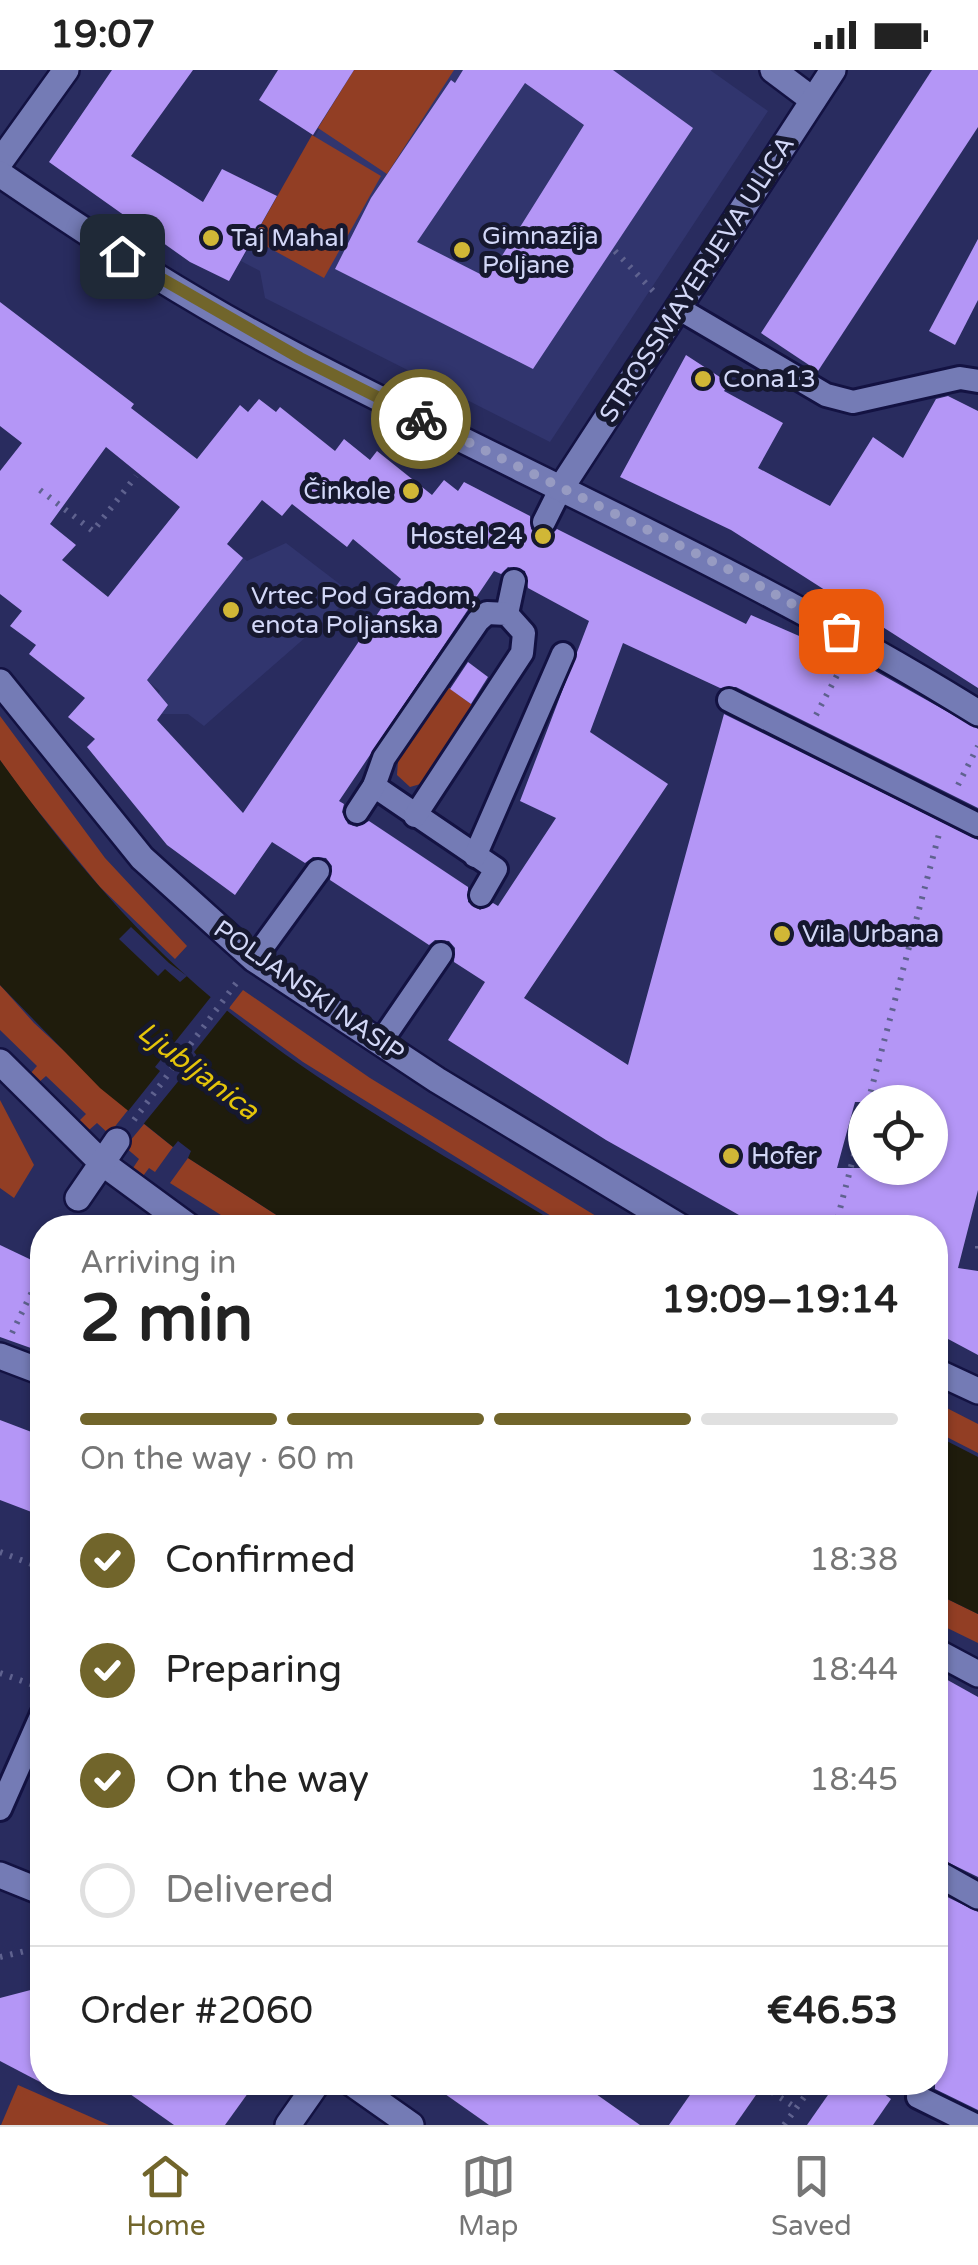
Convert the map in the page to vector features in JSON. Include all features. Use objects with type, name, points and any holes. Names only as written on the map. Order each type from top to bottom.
[{"type":"street","points":[[0,162],[66,70]]},
{"type":"street","points":[[772,70],[813,100]]},
{"type":"street","name":"STROSSMAYERJEVA ULICA","points":[[562,488],[833,70]]},
{"type":"street","points":[[0,174],[93,238],[266,340],[740,575],[978,713]]},
{"type":"street","name":"POLJANSKI NASIP","points":[[0,682],[142,858],[254,959],[380,1043],[661,1215]]},
{"type":"street","points":[[0,1062],[101,1162],[173,1215]]},
{"type":"street","points":[[78,1198],[117,1141]]},
{"type":"street","points":[[5,1346],[30,1364]]},
{"type":"street","points":[[948,1376],[978,1391]]},
{"type":"street","points":[[948,1658],[978,1674]]},
{"type":"street","points":[[0,1875],[30,1887]]},
{"type":"street","points":[[948,1879],[978,1896]]},
{"type":"street","points":[[288,2125],[309,2095]]},
{"type":"street","points":[[368,2095],[411,2125]]},
{"type":"lane","points":[[678,308],[826,395],[853,402],[960,378],[978,381]]},
{"type":"lane","points":[[544,522],[562,488]]},
{"type":"lane","points":[[506,614],[514,581]]},
{"type":"lane","points":[[357,812],[374,786],[384,758],[478,621],[487,613],[506,614],[524,633],[522,654],[416,816]]},
{"type":"lane","points":[[475,856],[563,654]]},
{"type":"lane","points":[[730,700],[978,826]]},
{"type":"lane","points":[[374,786],[496,869],[480,895]]},
{"type":"lane","points":[[254,959],[318,871]]},
{"type":"lane","points":[[380,1043],[442,954]]},
{"type":"lane","points":[[0,1809],[30,1741]]},
{"type":"lane","points":[[918,2097],[975,2125]]},
{"type":"path","points":[[615,250],[650,291],[678,308]]},
{"type":"path","points":[[40,490],[92,531],[136,476]]},
{"type":"path","points":[[822,705],[856,640]]},
{"type":"path","points":[[872,1085],[942,821]]},
{"type":"path","points":[[117,1141],[236,984]]},
{"type":"path","points":[[838,1215],[848,1179]]},
{"type":"path","points":[[5,1346],[30,1295]]},
{"type":"path","points":[[0,1552],[30,1563]]},
{"type":"path","points":[[0,1673],[30,1684]]},
{"type":"path","points":[[0,1957],[30,1950]]},
{"type":"path","points":[[776,2095],[796,2108]]},
{"type":"path","points":[[784,2125],[806,2095]]},
{"type":"shaded area","name":"Gimnazija Poljane","points":[[354,70],[710,70],[768,111],[550,442],[265,298],[260,271],[241,261]]},
{"type":"shaded area","points":[[354,70],[454,70],[387,174],[318,128]]},
{"type":"shaded area","points":[[312,135],[381,176],[324,278],[253,239]]},
{"type":"shaded area","name":"Vrtec Pod Gradom, enota Poljanska","points":[[180,507],[247,561],[286,543],[354,595],[204,726],[188,714],[161,714],[168,705],[157,697],[160,691],[145,679],[143,624],[108,597]]},
{"type":"shaded area","points":[[448,687],[475,707],[424,783],[410,787],[397,775],[398,761]]},
{"type":"shaded area","points":[[0,716],[105,858],[187,946],[175,959],[100,887],[25,795],[0,760]]},
{"type":"shaded area","points":[[0,985],[34,1023],[128,1110],[109,1134],[97,1123],[89,1130],[79,1121],[86,1114],[46,1076],[38,1083],[30,1074],[37,1066],[0,1030]]},
{"type":"shaded area","points":[[243,990],[370,1078],[594,1215],[550,1215],[303,1062],[229,1008]]},
{"type":"shaded area","points":[[0,1100],[34,1165],[14,1198],[0,1188]]},
{"type":"shaded area","points":[[144,1124],[173,1147],[155,1172],[149,1168],[143,1176],[133,1168],[139,1159],[125,1147]]},
{"type":"shaded area","points":[[188,1158],[276,1215],[221,1215],[170,1183]]},
{"type":"shaded area","points":[[948,1409],[978,1424],[978,1453],[948,1438]]},
{"type":"shaded area","points":[[948,1599],[978,1614],[978,1643],[948,1628]]},
{"type":"shaded area","points":[[18,2085],[30,2090],[30,2095],[41,2095],[109,2125],[1,2125]]},
{"type":"water","name":"Ljubljanica","points":[[0,760],[106,894],[197,986],[269,1043],[351,1099],[543,1215],[276,1215],[188,1158],[191,1151],[178,1141],[173,1147],[100,1088],[0,985]]},
{"type":"water","points":[[948,1442],[978,1457],[978,1614],[948,1599]]},
{"type":"pier","points":[[131,927],[187,976],[180,982],[165,969],[158,976],[119,939]]},
{"type":"pier","points":[[214,993],[230,1007],[194,1052],[198,1057],[141,1127],[125,1115],[160,1071],[155,1067]]},
{"type":"building","points":[[112,70],[193,70],[131,156],[203,202],[222,169],[277,196],[229,281],[190,262],[49,162]]},
{"type":"building","points":[[278,70],[354,70],[313,135],[259,100]]},
{"type":"building","points":[[463,70],[613,70],[693,128],[533,369],[335,269],[371,198],[451,80],[455,83]],"holes":[[[525,83],[584,125],[488,278],[417,242]]]},
{"type":"building","points":[[932,70],[978,70],[978,127],[818,371],[761,333]]},
{"type":"building","points":[[978,239],[978,300],[955,345],[929,331]]},
{"type":"building","points":[[0,302],[134,404],[131,408],[197,459],[240,405],[248,412],[259,399],[276,412],[280,407],[335,451],[344,439],[370,460],[377,451],[432,495],[444,480],[458,491],[464,482],[530,516],[531,529],[538,536],[551,535],[557,529],[746,624],[751,615],[861,663],[978,729],[978,808],[736,687],[720,688],[623,643],[590,732],[668,784],[524,998],[628,1065],[724,714],[978,840],[978,1190],[958,1268],[978,1271],[978,1355],[948,1339],[948,1215],[739,1215],[606,1140],[448,1040],[485,982],[454,962],[455,948],[449,941],[435,940],[429,945],[330,880],[332,866],[326,858],[313,857],[305,863],[272,842],[235,895],[167,845],[87,747],[95,739],[68,717],[85,698],[29,654],[36,645],[10,626],[22,611],[0,594],[0,471],[22,443],[0,426]],"holes":[[[106,447],[180,507],[108,597],[62,560],[76,545],[50,524]],[[262,500],[282,516],[292,504],[347,547],[353,539],[401,579],[243,813],[157,720],[168,705],[147,680],[243,558],[227,544]],[[508,567],[525,571],[528,588],[589,621],[520,801],[556,818],[498,906],[493,903],[480,910],[468,902],[468,887],[369,821],[357,827],[348,824],[342,812],[344,804],[339,801],[494,571],[501,574]]]},
{"type":"building","points":[[686,355],[729,383],[724,391],[783,423],[758,468],[830,506],[873,437],[903,458],[936,399],[948,396],[978,411],[978,688],[731,530],[620,477]]},
{"type":"building","points":[[468,662],[488,677],[471,704],[450,689]]},
{"type":"building","points":[[0,1245],[30,1259],[30,1348],[0,1337]]},
{"type":"building","points":[[0,1420],[30,1431],[30,1511],[0,1500]]},
{"type":"building","points":[[948,1680],[978,1697],[978,1877],[948,1862]]},
{"type":"building","points":[[948,1897],[978,1912],[978,2110],[947,2095]]},
{"type":"building","points":[[30,1990],[30,2077],[0,2061],[0,1998]]},
{"type":"building","points":[[131,2095],[247,2095],[225,2125],[174,2125]]},
{"type":"building","points":[[446,2095],[597,2095],[640,2125],[489,2125]]},
{"type":"building","points":[[690,2095],[756,2095],[735,2125],[669,2125]]},
{"type":"building","points":[[828,2095],[886,2095],[891,2099],[873,2125],[807,2125]]},
{"type":"way so far","points":[[421,419],[740,575],[841,631]]},
{"type":"place","name":"Taj Mahal","points":[[211,238]]},
{"type":"place","name":"Gimnazija Poljane","points":[[462,250]]},
{"type":"place","name":"Cona13","points":[[703,379]]},
{"type":"place","name":"Činkole","points":[[411,491]]},
{"type":"place","name":"Hostel 24","points":[[543,536]]},
{"type":"place","name":"Vrtec Pod Gradom, enota Poljanska","points":[[231,610]]},
{"type":"place","name":"Vila Urbana","points":[[782,934]]},
{"type":"place","name":"Hofer","points":[[731,1156]]},
{"type":"route","points":[[122,256],[300,358],[421,419]]}]
